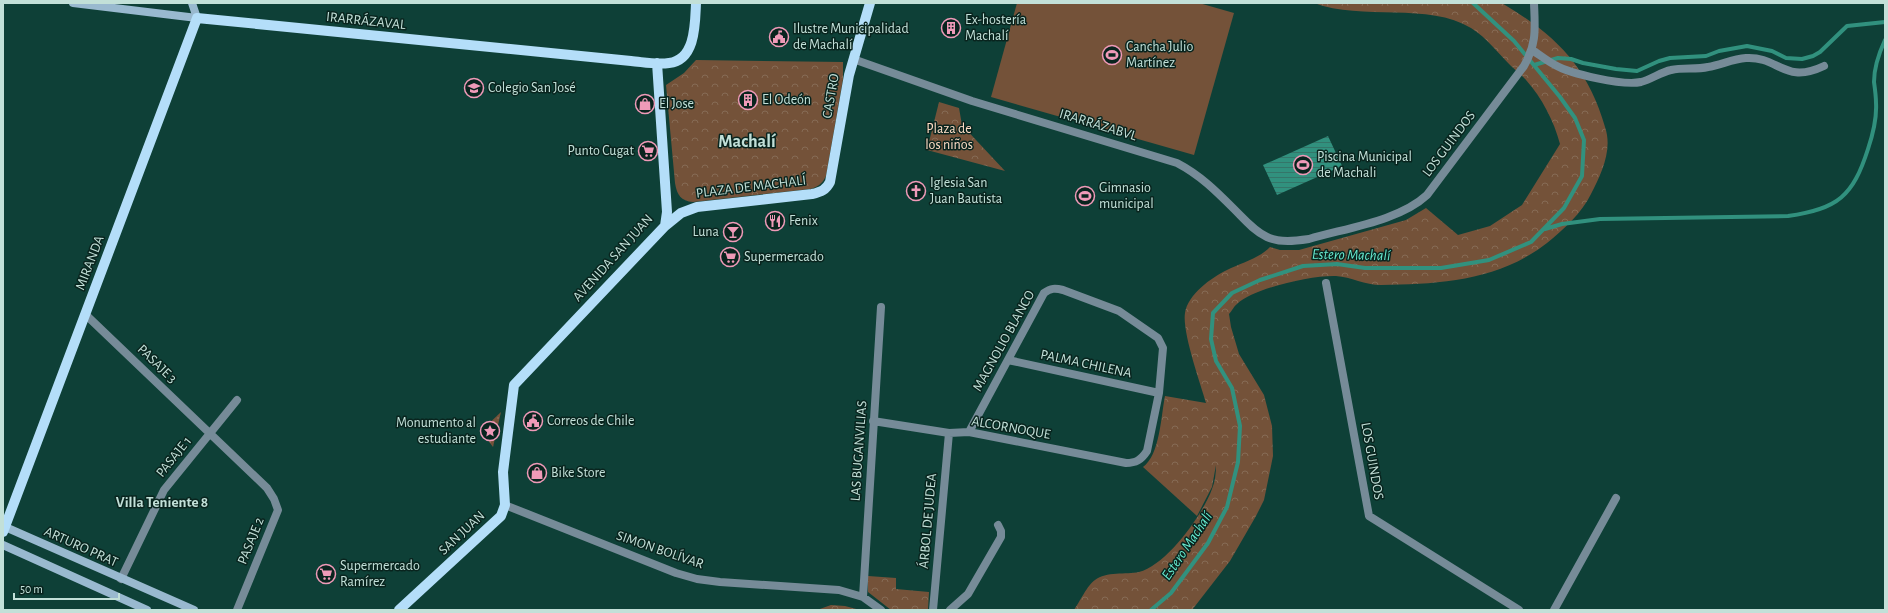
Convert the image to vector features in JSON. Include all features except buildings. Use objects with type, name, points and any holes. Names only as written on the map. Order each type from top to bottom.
[{"type":"main road","name":"IRARRÁZAVAL","points":[[73,3],[197,18],[657,63]]},
{"type":"main road","points":[[192,3],[197,18]]},
{"type":"main road","points":[[657,63],[675,61],[686,53],[694,37],[696,3]]},
{"type":"main road","name":"CASTRO","points":[[821,192],[827,188],[830,182],[853,59],[870,3]]},
{"type":"main road","name":"MIRANDA","points":[[4,528],[120,226],[197,18]]},
{"type":"main road","name":"AVENIDA SAN JUAN","points":[[505,505],[503,472],[514,385],[665,226],[667,212],[657,63]]},
{"type":"main road","name":"PLAZA DE MACHALÍ","points":[[665,226],[681,213],[697,207],[821,192]]},
{"type":"main road","name":"SAN JUAN","points":[[399,610],[494,523],[501,516],[505,505]]},
{"type":"main road","name":"ARTURO PRAT","points":[[4,528],[194,610]]},
{"type":"main road","points":[[3,545],[147,610]]},
{"type":"street","name":"LOS GUINDOS","points":[[1316,237],[1393,215],[1417,204],[1427,195],[1524,66],[1532,51],[1535,27],[1534,3]]},
{"type":"street","points":[[1532,51],[1556,66],[1573,72],[1626,82],[1639,82],[1672,69],[1708,68],[1723,62],[1747,58],[1768,62],[1790,73],[1806,73],[1824,66]]},
{"type":"street","name":"IRARRÁZABVL","points":[[853,59],[972,101],[1177,163],[1204,180],[1255,229],[1267,237],[1281,240],[1296,240],[1316,237]]},
{"type":"street","name":"LOS GUINDOS","points":[[1326,283],[1368,516],[1519,610]]},
{"type":"street","name":"MAGNOLIO BLANCO","points":[[969,432],[1044,293],[1049,289],[1055,288],[1119,311],[1158,338],[1163,348],[1159,393],[1147,451],[1143,458]]},
{"type":"street","name":"LAS BUGANVILIAS","points":[[863,597],[881,307]]},
{"type":"street","name":"PASAJE 3","points":[[85,314],[210,434]]},
{"type":"street","name":"PALMA CHILENA","points":[[1008,360],[1159,393]]},
{"type":"street","name":"PASAJE 1","points":[[121,579],[164,490],[237,400]]},
{"type":"street","name":"ALCORNOQUE","points":[[873,422],[949,433],[969,432],[1126,464],[1135,463],[1143,458]]},
{"type":"street","name":"ÁRBOL DE JUDEA","points":[[933,610],[949,433]]},
{"type":"street","name":"PASAJE 2","points":[[210,434],[267,488],[274,499],[278,510],[237,610]]},
{"type":"street","points":[[1554,610],[1616,498]]},
{"type":"street","name":"SIMON BOLÍVAR","points":[[505,505],[697,579],[720,582],[840,590],[863,597],[881,610]]},
{"type":"street","points":[[950,610],[968,594],[1001,538],[1001,531],[998,525]]},
{"type":"green space","points":[[1490,2],[1505,5],[1524,17],[1555,42],[1580,71],[1590,87],[1598,106],[1607,136],[1607,153],[1602,170],[1583,208],[1559,233],[1528,256],[1488,273],[1447,281],[1381,285],[1369,284],[1336,276],[1326,276],[1299,280],[1269,288],[1245,298],[1236,305],[1229,314],[1231,327],[1239,354],[1264,395],[1272,426],[1273,456],[1264,500],[1256,516],[1230,561],[1192,610],[1074,610],[1089,585],[1100,577],[1110,574],[1139,572],[1161,560],[1183,537],[1201,512],[1212,489],[1216,465],[1212,487],[1197,516],[1143,467],[1149,461],[1156,445],[1165,396],[1206,403],[1189,344],[1185,321],[1187,306],[1195,293],[1201,287],[1221,273],[1256,257],[1270,247],[1280,250],[1299,250],[1406,220],[1426,208],[1458,235],[1490,226],[1522,205],[1560,144],[1547,110],[1532,87],[1487,41],[1471,28],[1454,20],[1436,16],[1416,13],[1353,11],[1314,3]]},
{"type":"green space","name":"Cancha Julio Martínez","points":[[1017,3],[1199,3],[1234,13],[1194,155],[991,97]]},
{"type":"green space","points":[[696,60],[843,62],[843,79],[826,176],[818,186],[810,189],[693,202],[680,197],[675,183],[666,85],[684,73]]},
{"type":"green space","name":"Plaza de los niños","points":[[939,102],[959,108],[962,125],[1005,171],[927,150]]},
{"type":"green space","points":[[501,412],[493,447],[481,431]]},
{"type":"green space","points":[[868,576],[896,578],[896,589],[929,592],[928,610],[891,610],[868,592]]},
{"type":"green space","points":[[831,605],[845,606],[860,610],[817,610]]},
{"type":"shaded area","name":"Piscina Municipal de Machali","points":[[1328,136],[1342,166],[1277,195],[1263,165]]},
{"type":"waterway","name":"Estero Machalí","points":[[1151,610],[1171,593],[1208,543],[1227,507],[1238,462],[1240,426],[1232,388],[1216,361],[1211,339],[1213,313],[1232,293],[1260,280],[1303,266],[1337,264],[1365,268],[1441,268],[1489,260],[1531,242],[1564,208],[1582,176],[1584,140],[1575,118],[1560,97],[1514,41],[1473,3]]},
{"type":"waterway","points":[[1534,65],[1558,58],[1571,59],[1583,63],[1616,69],[1637,71],[1659,61],[1670,58],[1706,56],[1719,51],[1747,46],[1772,51],[1786,58],[1802,59],[1820,52],[1847,26],[1885,22]]},
{"type":"waterway","points":[[1545,229],[1562,224],[1600,219],[1788,216],[1805,213],[1831,204],[1841,198],[1849,189],[1856,178],[1868,149],[1876,115],[1874,82],[1875,71],[1885,40]]},
{"type":"place","name":"Ex-hostería Machalí","points":[[951,28]]},
{"type":"place","name":"Ilustre Municipalidad de Machalí","points":[[779,37]]},
{"type":"place","name":"Cancha Julio Martínez","points":[[1112,55]]},
{"type":"place","name":"Colegio San José","points":[[474,88]]},
{"type":"place","name":"El Odeón","points":[[748,100]]},
{"type":"place","name":"El Jose","points":[[645,104]]},
{"type":"place","name":"Punto Cugat","points":[[648,151]]},
{"type":"place","name":"Piscina Municipal de Machali","points":[[1303,165]]},
{"type":"place","name":"Iglesia San Juan Bautista","points":[[916,191]]},
{"type":"place","name":"Gimnasio municipal","points":[[1085,196]]},
{"type":"place","name":"Fenix","points":[[775,221]]},
{"type":"place","name":"Luna","points":[[733,232]]},
{"type":"place","name":"Supermercado","points":[[730,257]]},
{"type":"place","name":"Correos de Chile","points":[[533,421]]},
{"type":"place","name":"Monumento al estudiante","points":[[490,431]]},
{"type":"place","name":"Bike Store","points":[[537,473]]},
{"type":"place","name":"Supermercado Ramírez","points":[[326,574]]},
{"type":"district","name":"Machalí","points":[[747,142]]},
{"type":"district","name":"Villa Teniente 8","points":[[162,502]]}]
